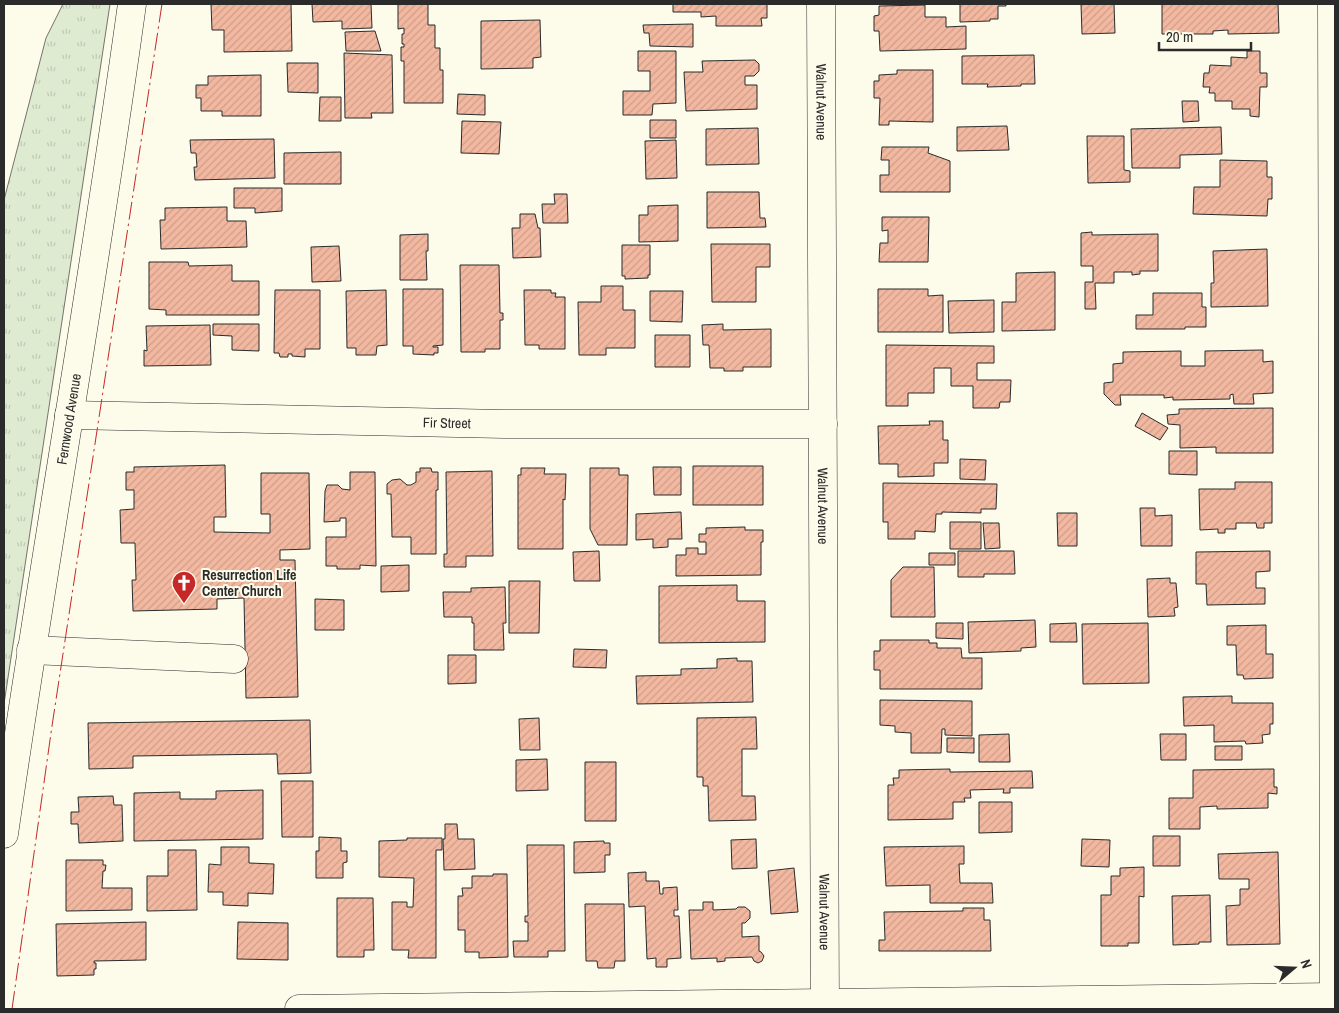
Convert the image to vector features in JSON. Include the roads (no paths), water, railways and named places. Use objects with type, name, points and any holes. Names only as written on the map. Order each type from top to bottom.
[{"type":"street","name":"Fernwood Avenue","points":[[4,834],[30,650],[116,126],[132,4]]},
{"type":"street","name":"Walnut Avenue","points":[[821,4],[825,1006]]},
{"type":"street","points":[[299,1009],[1335,1001],[1332,4]]},
{"type":"street","name":"Fir Street","points":[[70,415],[504,424],[823,424]]},
{"type":"street","points":[[30,650],[234,659]]},
{"type":"place","name":"Resurrection Life Center Church","points":[[184,604]]}]
